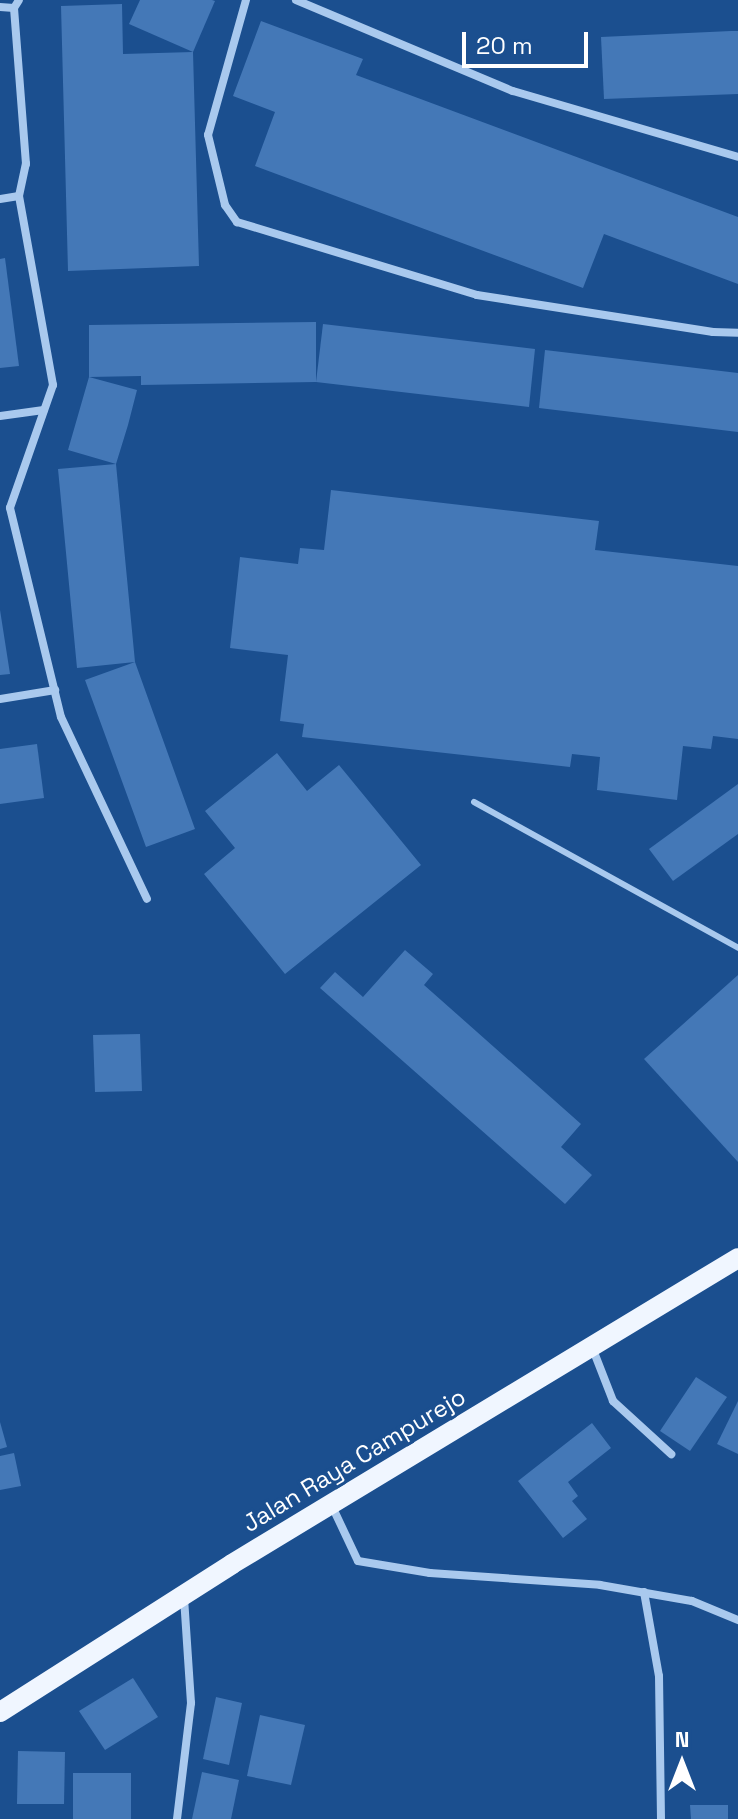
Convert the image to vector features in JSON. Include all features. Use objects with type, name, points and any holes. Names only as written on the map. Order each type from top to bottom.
[{"type":"main road","name":"Jalan Raya Campurejo","points":[[0,1712],[331,1503],[738,1258]]},
{"type":"street","points":[[246,0],[208,135],[225,205],[237,222],[477,295],[713,332],[738,333]]},
{"type":"street","points":[[296,0],[513,91],[738,157]]},
{"type":"street","points":[[0,7],[16,4],[26,164],[19,196],[53,385],[10,508],[61,717],[147,899]]},
{"type":"street","points":[[721,151],[738,149]]},
{"type":"street","points":[[0,199],[19,196]]},
{"type":"street","points":[[0,416],[44,410]]},
{"type":"street","points":[[0,699],[55,690]]},
{"type":"street","points":[[592,1347],[613,1401],[671,1454]]},
{"type":"street","points":[[331,1503],[358,1561],[430,1573],[557,1579],[644,1592],[692,1601],[738,1620]]},
{"type":"street","points":[[644,1592],[659,1676],[661,1819]]},
{"type":"street","points":[[177,1819],[191,1703],[184,1596]]},
{"type":"lane","points":[[474,802],[738,948]]},
{"type":"building","points":[[140,0],[215,1],[193,52],[129,24]]},
{"type":"building","points":[[122,4],[123,54],[193,52],[199,266],[68,271],[61,6]]},
{"type":"building","points":[[261,21],[363,59],[356,75],[738,217],[738,284],[604,234],[583,288],[255,166],[275,112],[233,96]]},
{"type":"building","points":[[738,31],[738,94],[604,99],[601,37]]},
{"type":"building","points":[[5,258],[19,366],[0,368],[0,259]]},
{"type":"building","points":[[316,322],[316,382],[141,385],[141,376],[89,377],[89,325]]},
{"type":"building","points":[[323,324],[535,349],[529,407],[316,382]]},
{"type":"building","points":[[545,350],[738,373],[738,432],[539,408]]},
{"type":"building","points":[[89,377],[137,390],[116,464],[68,450]]},
{"type":"building","points":[[116,464],[135,662],[77,668],[58,469]]},
{"type":"building","points":[[331,490],[599,521],[595,550],[738,566],[738,739],[713,736],[711,749],[683,746],[677,800],[597,790],[600,757],[572,754],[570,767],[302,737],[304,724],[280,721],[288,655],[230,648],[240,557],[298,564],[300,548],[324,550]]},
{"type":"building","points":[[0,610],[10,674],[0,675]]},
{"type":"building","points":[[135,662],[195,829],[146,847],[85,680]]},
{"type":"building","points":[[37,744],[44,798],[0,804],[0,749]]},
{"type":"building","points":[[277,753],[307,791],[339,765],[421,865],[285,974],[204,874],[235,848],[205,811]]},
{"type":"building","points":[[738,784],[738,834],[673,881],[649,849]]},
{"type":"building","points":[[405,950],[433,974],[424,985],[581,1124],[561,1147],[592,1175],[565,1204],[320,988],[335,972],[363,997]]},
{"type":"building","points":[[738,975],[738,1162],[644,1059]]},
{"type":"building","points":[[140,1034],[142,1091],[95,1092],[93,1035]]},
{"type":"building","points":[[696,1377],[727,1397],[690,1451],[660,1431]]},
{"type":"building","points":[[738,1401],[738,1454],[717,1444]]},
{"type":"building","points":[[0,1422],[7,1447],[0,1449]]},
{"type":"building","points":[[592,1423],[611,1448],[568,1482],[578,1496],[572,1501],[587,1519],[563,1538],[518,1481]]},
{"type":"building","points":[[14,1453],[21,1486],[0,1490],[0,1456]]},
{"type":"building","points":[[133,1678],[158,1717],[105,1750],[79,1711]]},
{"type":"building","points":[[216,1697],[242,1703],[229,1765],[203,1759]]},
{"type":"building","points":[[260,1715],[305,1725],[291,1785],[247,1776]]},
{"type":"building","points":[[18,1751],[65,1752],[64,1804],[17,1804]]},
{"type":"building","points":[[202,1772],[239,1780],[231,1819],[192,1819]]},
{"type":"building","points":[[73,1773],[131,1773],[131,1819],[73,1819]]},
{"type":"building","points":[[690,1805],[728,1805],[728,1819],[691,1819]]}]
